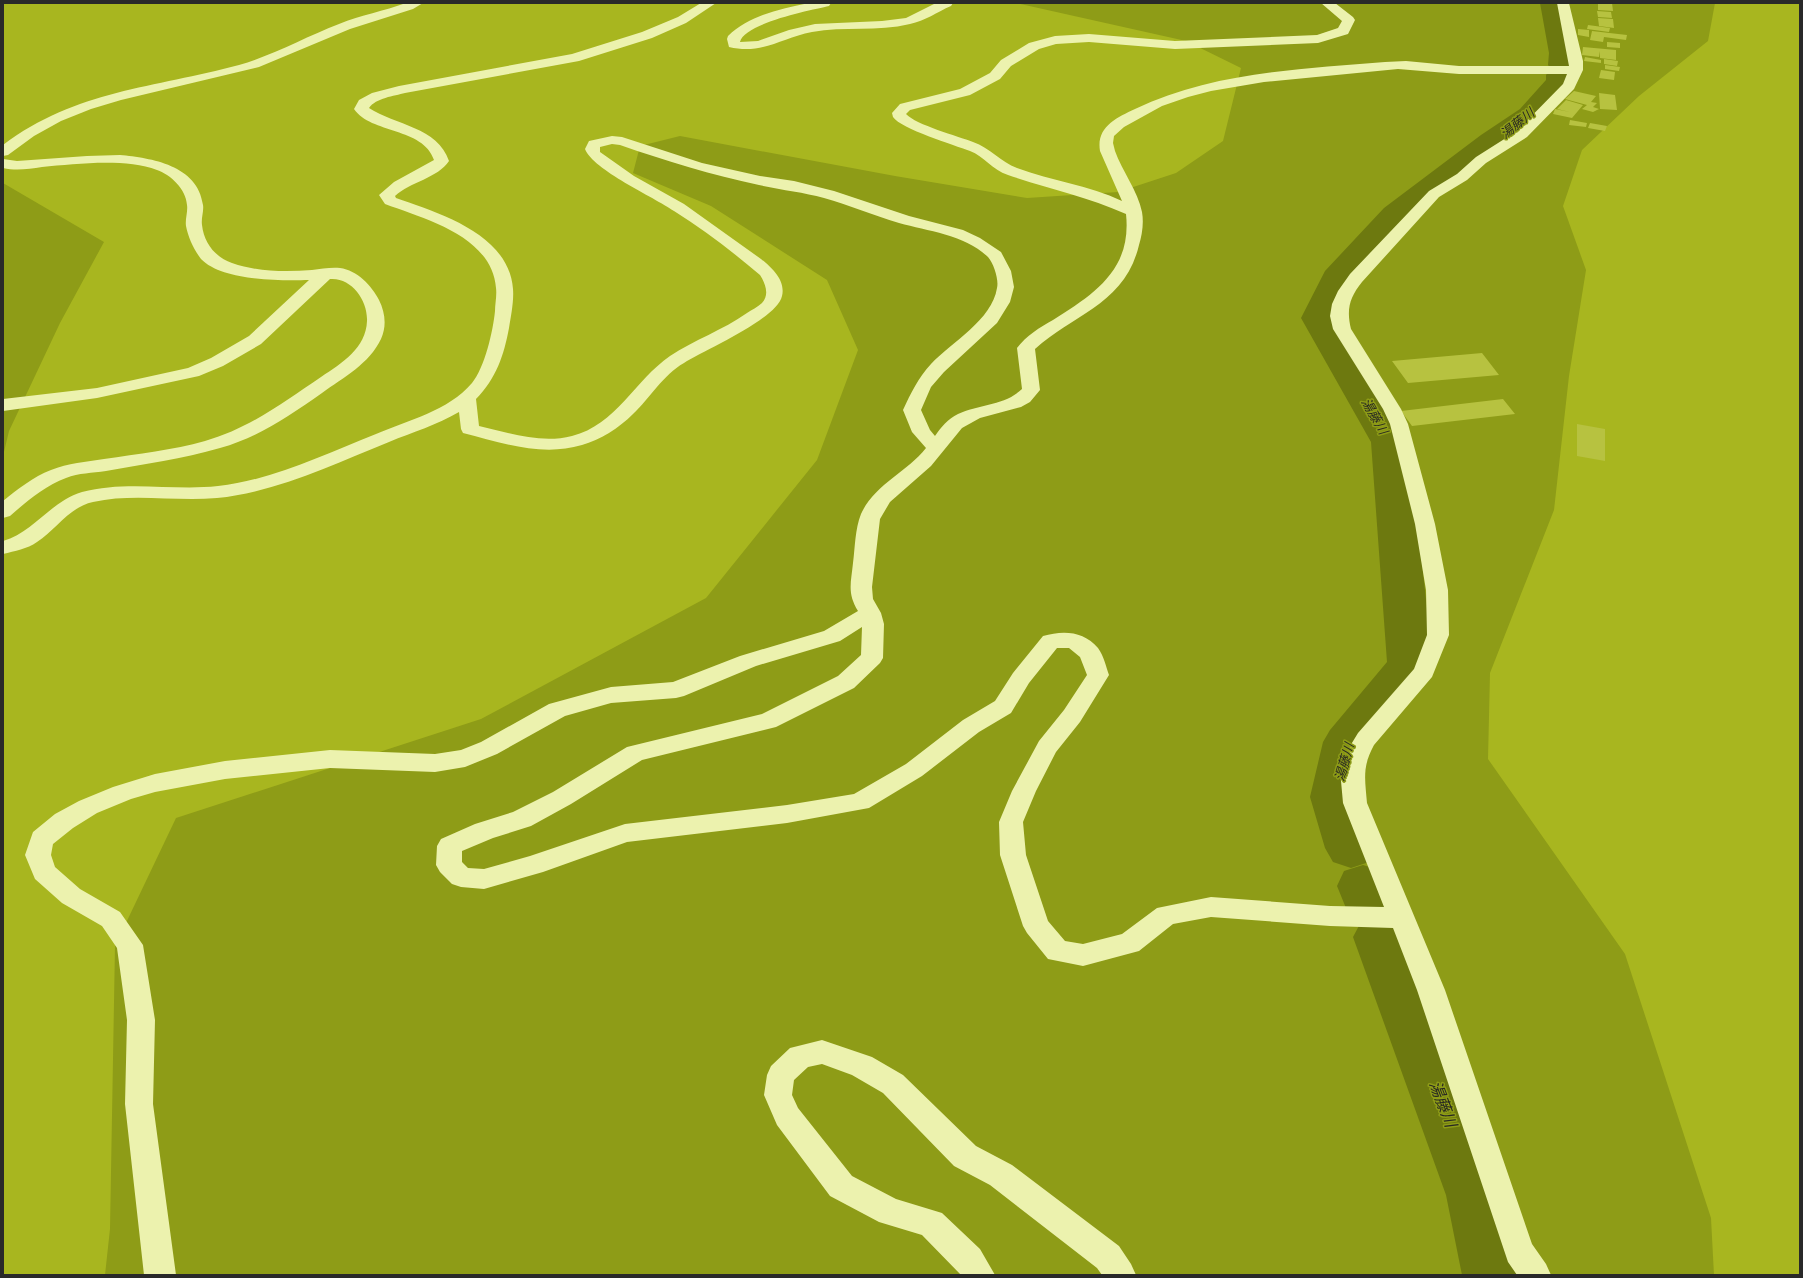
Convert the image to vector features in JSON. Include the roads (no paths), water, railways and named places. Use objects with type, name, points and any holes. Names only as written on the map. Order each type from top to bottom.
[{"type":"street","points":[[3,152],[52,120],[95,103],[242,68],[280,56],[344,27],[418,3]]},
{"type":"street","points":[[3,548],[17,544],[34,536],[64,507],[89,496],[110,492],[217,492],[283,477],[312,467],[441,414],[467,398],[480,384],[495,351],[506,301],[503,275],[487,249],[470,234],[390,201],[387,195],[395,186],[432,170],[442,161],[441,153],[430,143],[376,118],[361,109],[364,103],[377,96],[404,89],[566,59],[614,47],[682,20],[710,3]]},
{"type":"street","points":[[825,3],[772,16],[754,23],[736,34],[732,39],[734,44],[744,46],[763,44],[800,30],[827,25],[883,24],[907,21],[947,3]]},
{"type":"street","points":[[1134,212],[1108,200],[1072,188],[1013,172],[999,166],[978,149],[912,124],[900,116],[899,113],[905,107],[965,92],[995,76],[1006,63],[1034,46],[1055,40],[1088,38],[1174,45],[1318,39],[1343,32],[1349,20],[1327,3]]},
{"type":"street","points":[[1535,1275],[1519,1252],[1431,990],[1356,803],[1352,770],[1356,756],[1366,739],[1424,672],[1429,662],[1438,635],[1437,590],[1425,524],[1400,424],[1392,408],[1342,329],[1339,316],[1340,304],[1346,291],[1356,278],[1434,194],[1462,177],[1481,160],[1522,134],[1569,86],[1576,70],[1570,26],[1563,3]]},
{"type":"street","points":[[1402,918],[1315,915],[1211,907],[1166,915],[1130,944],[1083,955],[1057,951],[1036,926],[1013,855],[1011,822],[1024,791],[1047,747],[1072,716],[1098,675],[1090,653],[1074,640],[1051,641],[1021,678],[1003,708],[970,726],[914,770],[860,802],[787,814],[625,834],[534,865],[484,878],[460,877],[449,865],[450,846],[484,831],[522,819],[562,798],[635,753],[768,721],[846,682],[872,658],[875,637],[870,613],[861,597],[861,582],[872,514],[889,492],[924,461],[955,424],[965,418],[1003,408],[1026,396],[1031,390],[1026,348],[1035,339],[1084,309],[1111,285],[1122,270],[1135,230],[1134,212],[1129,195],[1104,145],[1107,136],[1119,123],[1146,108],[1175,97],[1208,88],[1263,78],[1399,65],[1458,70],[1576,70]]},
{"type":"street","points":[[467,398],[470,429],[531,444],[558,444],[577,441],[598,432],[626,411],[660,373],[676,360],[744,323],[768,306],[774,296],[774,285],[767,272],[679,207],[629,178],[594,154],[592,149],[594,144],[617,141],[638,145],[697,166],[760,181],[794,186],[830,194],[903,219],[957,233],[974,241],[995,255],[1004,276],[1006,287],[1002,302],[991,319],[938,368],[923,386],[912,410],[921,432],[936,448]]},
{"type":"street","points":[[3,164],[132,161],[161,167],[180,178],[191,192],[196,204],[194,225],[201,245],[209,257],[233,270],[247,273],[340,273],[348,276],[358,283],[371,300],[376,317],[374,336],[365,350],[342,371],[307,394],[270,422],[242,435],[198,447],[151,458],[66,472],[26,491],[3,512]]},
{"type":"street","points":[[3,405],[104,392],[193,372],[217,362],[255,340],[325,274]]},
{"type":"street","points":[[160,1275],[140,1104],[141,1020],[130,945],[111,919],[71,896],[44,872],[38,855],[42,839],[64,821],[88,807],[122,793],[155,783],[225,770],[330,759],[436,763],[465,758],[489,748],[557,710],[611,695],[676,690],[748,661],[832,636],[870,613]]},
{"type":"street","points":[[979,1275],[969,1260],[931,1223],[890,1212],[841,1186],[787,1116],[778,1095],[781,1075],[800,1057],[822,1052],[862,1066],[893,1084],[965,1156],[1008,1179],[1108,1257],[1120,1275]]},
{"type":"waterway","name":"湯藤川","points":[[1553,3],[1563,53],[1562,65]]},
{"type":"waterway","name":"湯藤川","points":[[1351,848],[1335,797],[1347,742],[1410,665],[1390,442],[1319,318],[1337,278],[1395,215],[1492,141],[1530,115],[1560,82],[1560,75]]},
{"type":"waterway","name":"湯藤川","points":[[1363,886],[1367,898]]},
{"type":"waterway","name":"湯藤川","points":[[1380,937],[1477,1195],[1494,1275]]}]
